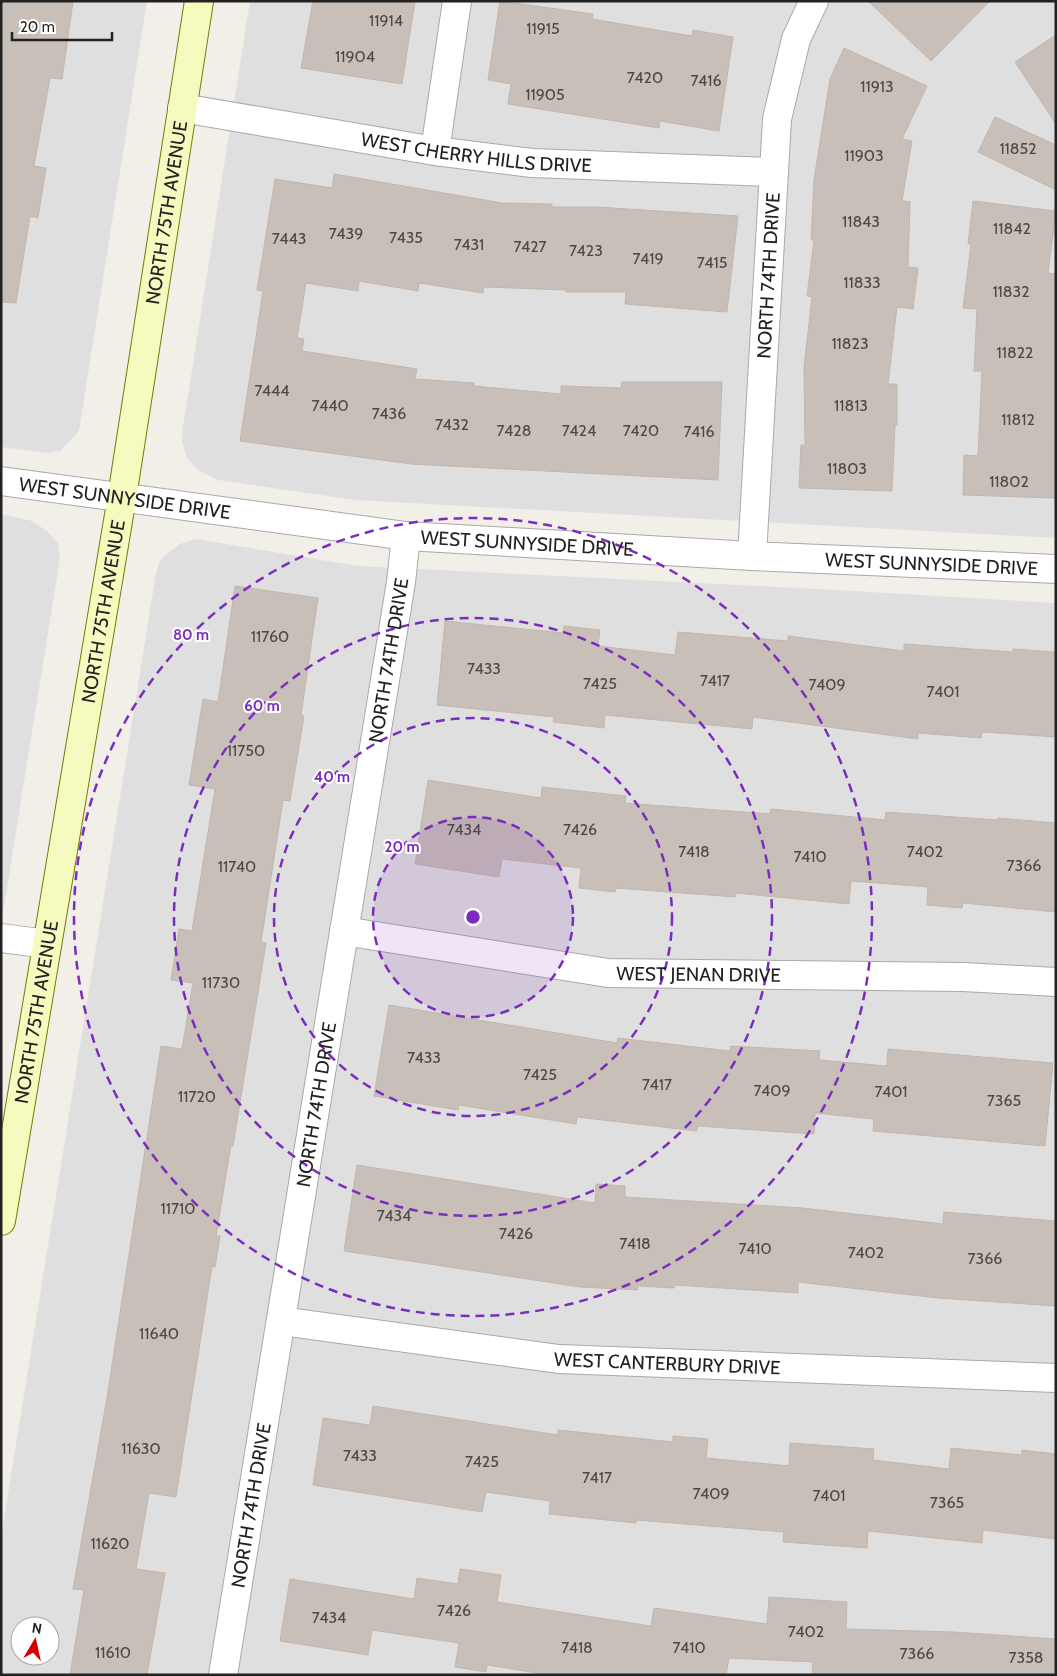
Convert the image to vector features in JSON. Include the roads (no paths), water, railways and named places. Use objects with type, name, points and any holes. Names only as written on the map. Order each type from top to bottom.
[{"type":"main road","name":"NORTH 75TH AVENUE","points":[[1,1221],[122,497],[199,1]]},
{"type":"street","points":[[435,150],[457,1]]},
{"type":"street","name":"NORTH 74TH DRIVE","points":[[752,556],[772,172],[777,119],[796,39],[814,1]]},
{"type":"street","name":"WEST CHERRY HILLS DRIVE","points":[[182,108],[435,150],[532,163],[772,172]]},
{"type":"street","name":"WEST SUNNYSIDE DRIVE","points":[[1,481],[406,536],[752,556],[1056,569]]},
{"type":"street","name":"NORTH 74TH DRIVE","points":[[223,1675],[402,582],[406,536]]},
{"type":"street","name":"WEST JENAN DRIVE","points":[[344,931],[608,973],[963,977],[1056,982]]},
{"type":"street","points":[[1,938],[47,944]]},
{"type":"street","name":"WEST CANTERBURY DRIVE","points":[[281,1321],[559,1360],[1056,1378]]}]
